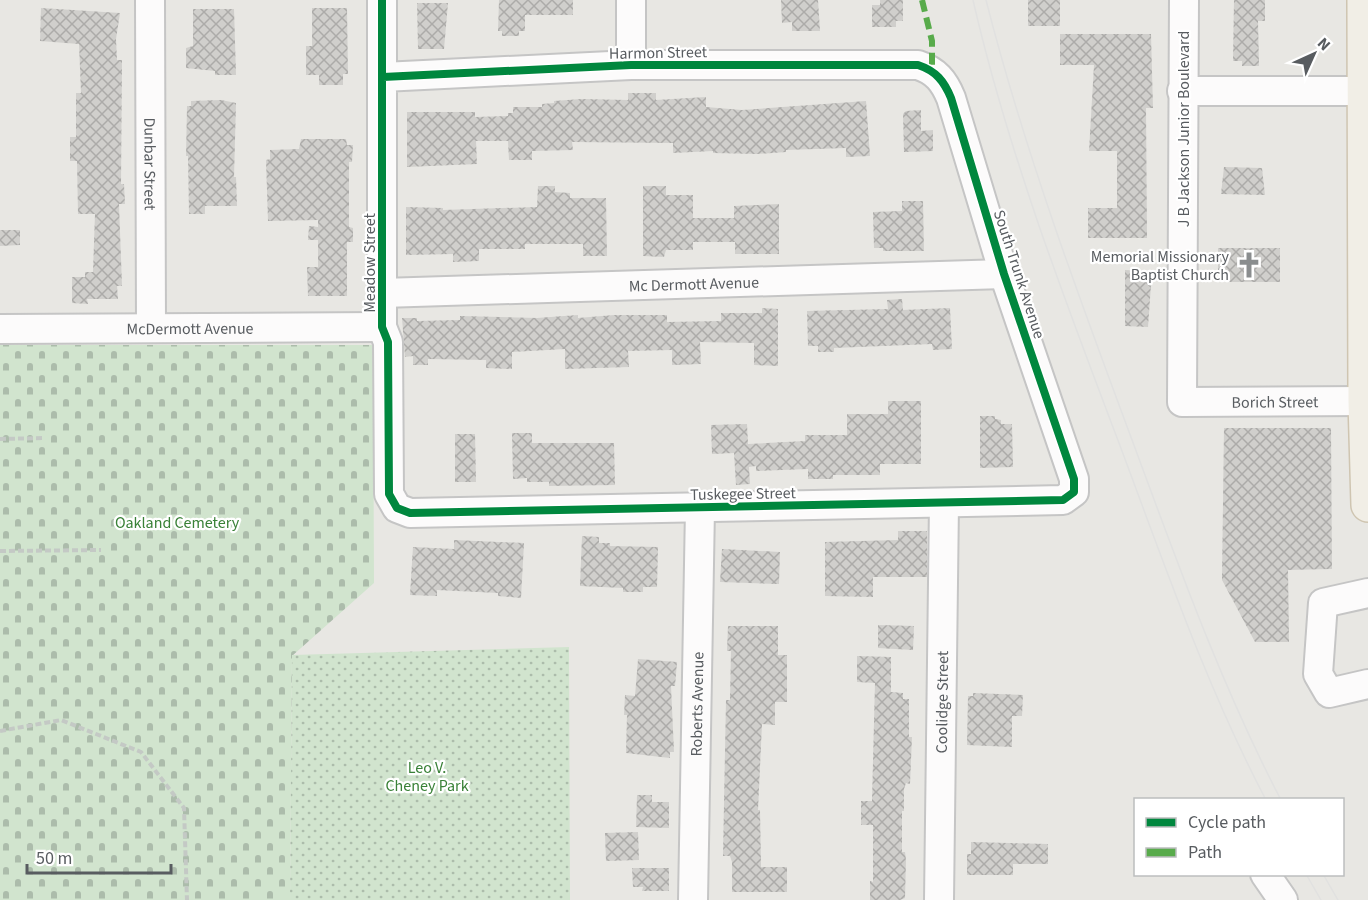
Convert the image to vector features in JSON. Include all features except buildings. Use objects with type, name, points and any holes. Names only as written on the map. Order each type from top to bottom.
[{"type":"main road","points":[[1364,0],[1362,91],[1368,505]]},
{"type":"street","name":"Dunbar Street","points":[[150,0],[151,327]]},
{"type":"street","name":"Meadow Street","points":[[382,0],[382,327],[388,342],[388,494],[397,508],[410,513]]},
{"type":"street","points":[[631,0],[631,65]]},
{"type":"street","name":"J B Jackson Junior Boulevard","points":[[1182,402],[1184,0]]},
{"type":"street","name":"Harmon Street","points":[[383,77],[631,65],[918,64],[932,70]]},
{"type":"street","name":"South Trunk Avenue","points":[[932,70],[945,82],[951,98],[1004,274],[1074,479],[1074,492]]},
{"type":"street","points":[[1182,91],[1362,91]]},
{"type":"street","name":"Mc Dermott Avenue","points":[[382,293],[1004,274]]},
{"type":"street","name":"McDermott Avenue","points":[[0,329],[382,327]]},
{"type":"street","name":"Borich Street","points":[[1182,402],[1366,401]]},
{"type":"street","name":"Tuskegee Street","points":[[410,513],[1063,500],[1074,492]]},
{"type":"street","name":"Coolidge Street","points":[[939,900],[944,503]]},
{"type":"street","name":"Roberts Avenue","points":[[693,900],[700,508]]},
{"type":"street","points":[[1368,593],[1323,603],[1318,674],[1329,693],[1368,684]]},
{"type":"street","points":[[1266,876],[1283,900]]},
{"type":"path","points":[[0,439],[45,438]]},
{"type":"path","points":[[0,550],[101,550]]},
{"type":"path","points":[[0,731],[62,720],[141,752],[184,808],[187,900]]},
{"type":"green space","name":"Oakland Cemetery","points":[[0,345],[373,345],[374,583],[292,656],[290,900],[0,900]]},
{"type":"green space","name":"Leo V. Cheney Park","points":[[569,647],[570,900],[290,900],[292,655]]},
{"type":"tram line","points":[[973,0],[1020,169],[1078,334],[1205,669],[1265,798]]},
{"type":"tram line","points":[[986,0],[1036,170],[1114,393],[1220,670],[1280,798]]},
{"type":"tram line","points":[[1307,876],[1321,900]]},
{"type":"tram line","points":[[1324,876],[1338,900]]},
{"type":"marked path","points":[[922,0],[932,41],[932,70]]},
{"type":"cycle path","points":[[382,0],[382,327],[388,342],[389,494],[397,508],[410,513],[1063,500],[1074,492],[1074,479],[1004,274],[951,98],[942,82],[930,70],[918,65],[631,65],[383,77]]},
{"type":"place","name":"Memorial Missionary Baptist Church","points":[[1249,265]]}]
